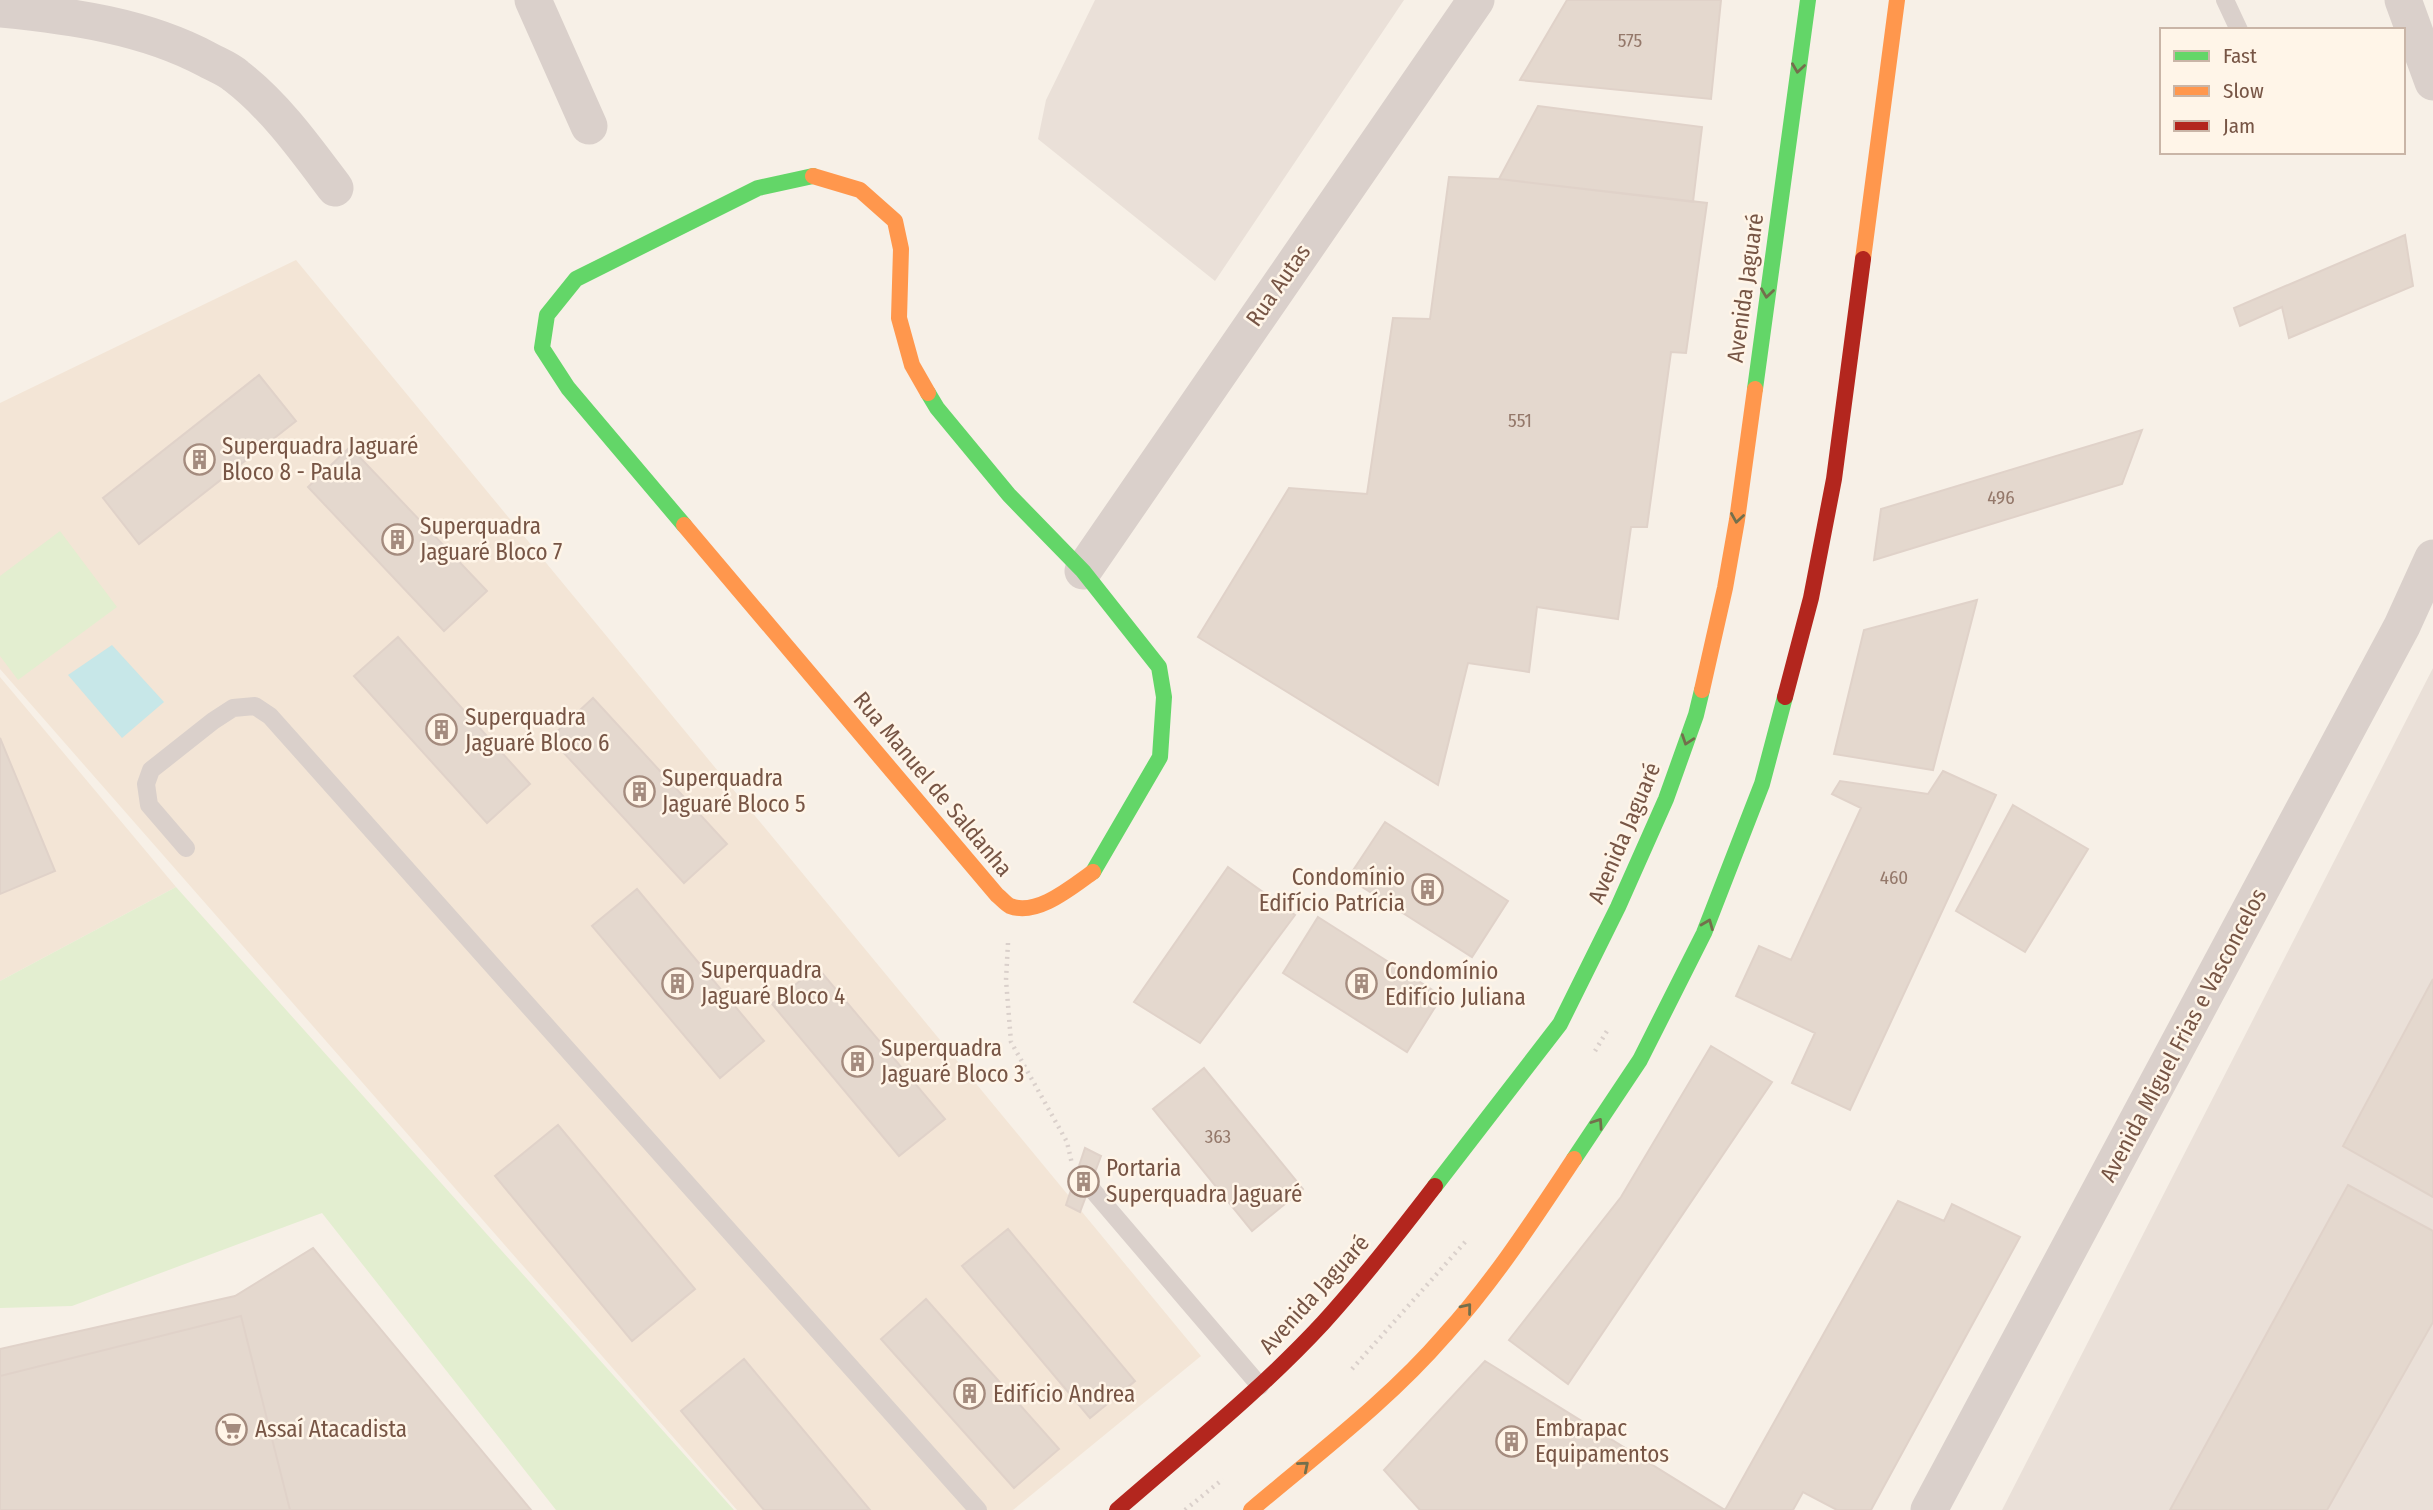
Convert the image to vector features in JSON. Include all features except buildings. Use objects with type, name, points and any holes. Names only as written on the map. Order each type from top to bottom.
[{"type":"main road","name":"Avenida Jaguaré","points":[[1117,1510],[1260,1386],[1322,1323],[1385,1250],[1560,1024],[1618,907],[1666,799],[1696,715],[1725,588],[1808,0]]},
{"type":"main road","points":[[1251,1510],[1375,1406],[1445,1336],[1513,1252],[1640,1060],[1704,933],[1762,784],[1811,598],[1834,479],[1897,0]]},
{"type":"main road","name":"Rua Manuel de Saldanha","points":[[813,176],[860,190],[895,221],[901,250],[900,318],[912,365],[936,408],[1009,495],[1083,571],[1158,667],[1164,697],[1160,757],[1096,870],[1052,901],[1025,908],[1010,906],[997,895],[568,388],[542,348],[547,315],[576,279],[758,188],[813,176]]},
{"type":"street","points":[[533,0],[589,126]]},
{"type":"street","name":"Rua Autas","points":[[1083,571],[1476,0]]},
{"type":"street","points":[[2403,0],[2433,82]]},
{"type":"street","points":[[0,9],[50,14],[129,29],[198,54],[234,74],[277,113],[335,188]]},
{"type":"street","name":"Avenida Miguel Frias e Vasconcelos","points":[[1929,1510],[2396,638],[2433,558]]},
{"type":"lane","points":[[2225,0],[2238,28]]},
{"type":"lane","points":[[186,848],[149,805],[146,784],[151,770],[233,708],[255,706],[270,716],[978,1510]]},
{"type":"lane","points":[[1089,1186],[1260,1386]]},
{"type":"path","points":[[1010,906],[1006,979],[1011,1042],[1067,1142],[1074,1175]]},
{"type":"shaded area","points":[[1095,0],[1404,0],[1215,281],[1038,139],[1046,100]]},
{"type":"shaded area","points":[[296,260],[1201,1356],[1013,1510],[737,1510],[0,669],[0,403]]},
{"type":"shaded area","points":[[2433,668],[2433,1510],[2002,1510]]},
{"type":"shaded area","points":[[0,677],[176,887],[0,981]]},
{"type":"green space","points":[[60,531],[117,607],[18,680],[0,656],[0,576]]},
{"type":"green space","points":[[176,887],[734,1510],[556,1510],[322,1213],[72,1306],[0,1308],[0,981]]},
{"type":"water","points":[[112,645],[164,702],[122,738],[68,675]]},
{"type":"traffic: fast","points":[[1755,389],[1808,0]]},
{"type":"traffic: fast","points":[[684,525],[568,388],[542,348],[547,315],[576,279],[758,188],[813,176]]},
{"type":"traffic: fast","points":[[928,393],[937,408],[1009,495],[1083,571],[1159,667],[1164,697],[1160,757],[1093,872]]},
{"type":"traffic: fast","points":[[1435,1186],[1560,1024],[1618,907],[1666,799],[1696,715],[1702,690]]},
{"type":"traffic: fast","points":[[1574,1159],[1640,1060],[1704,933],[1762,784],[1785,697]]},
{"type":"traffic: slow","points":[[1863,259],[1897,0]]},
{"type":"traffic: slow","points":[[813,176],[860,190],[895,221],[901,249],[899,318],[912,365],[928,393]]},
{"type":"traffic: slow","points":[[1702,690],[1737,520],[1755,389]]},
{"type":"traffic: slow","points":[[684,525],[1007,904],[1020,908],[1043,904],[1093,872]]},
{"type":"traffic: slow","points":[[1251,1510],[1351,1426],[1423,1359],[1497,1271],[1574,1159]]},
{"type":"traffic: jam","points":[[1785,697],[1811,598],[1834,479],[1863,259]]},
{"type":"traffic: jam","points":[[1117,1510],[1223,1419],[1299,1348],[1352,1290],[1435,1186]]},
{"type":"place","name":"Superquadra Jaguaré Bloco 8 - Paula","points":[[199,459]]},
{"type":"place","name":"Superquadra Jaguaré Bloco 7","points":[[397,539]]},
{"type":"place","name":"Superquadra Jaguaré Bloco 6","points":[[442,730]]},
{"type":"place","name":"Superquadra Jaguaré Bloco 5","points":[[639,791]]},
{"type":"place","name":"Condomínio Edifício Patrícia","points":[[1428,890]]},
{"type":"place","name":"Superquadra Jaguaré Bloco 4","points":[[678,983]]},
{"type":"place","name":"Condomínio Edifício Juliana","points":[[1362,984]]},
{"type":"place","name":"Superquadra Jaguaré Bloco 3","points":[[858,1061]]},
{"type":"place","name":"Portaria Superquadra Jaguaré","points":[[1083,1181]]},
{"type":"place","name":"Edifício Andrea","points":[[970,1394]]},
{"type":"place","name":"Assaí Atacadista","points":[[232,1429]]},
{"type":"place","name":"Embrapac Equipamentos","points":[[1512,1441]]}]
